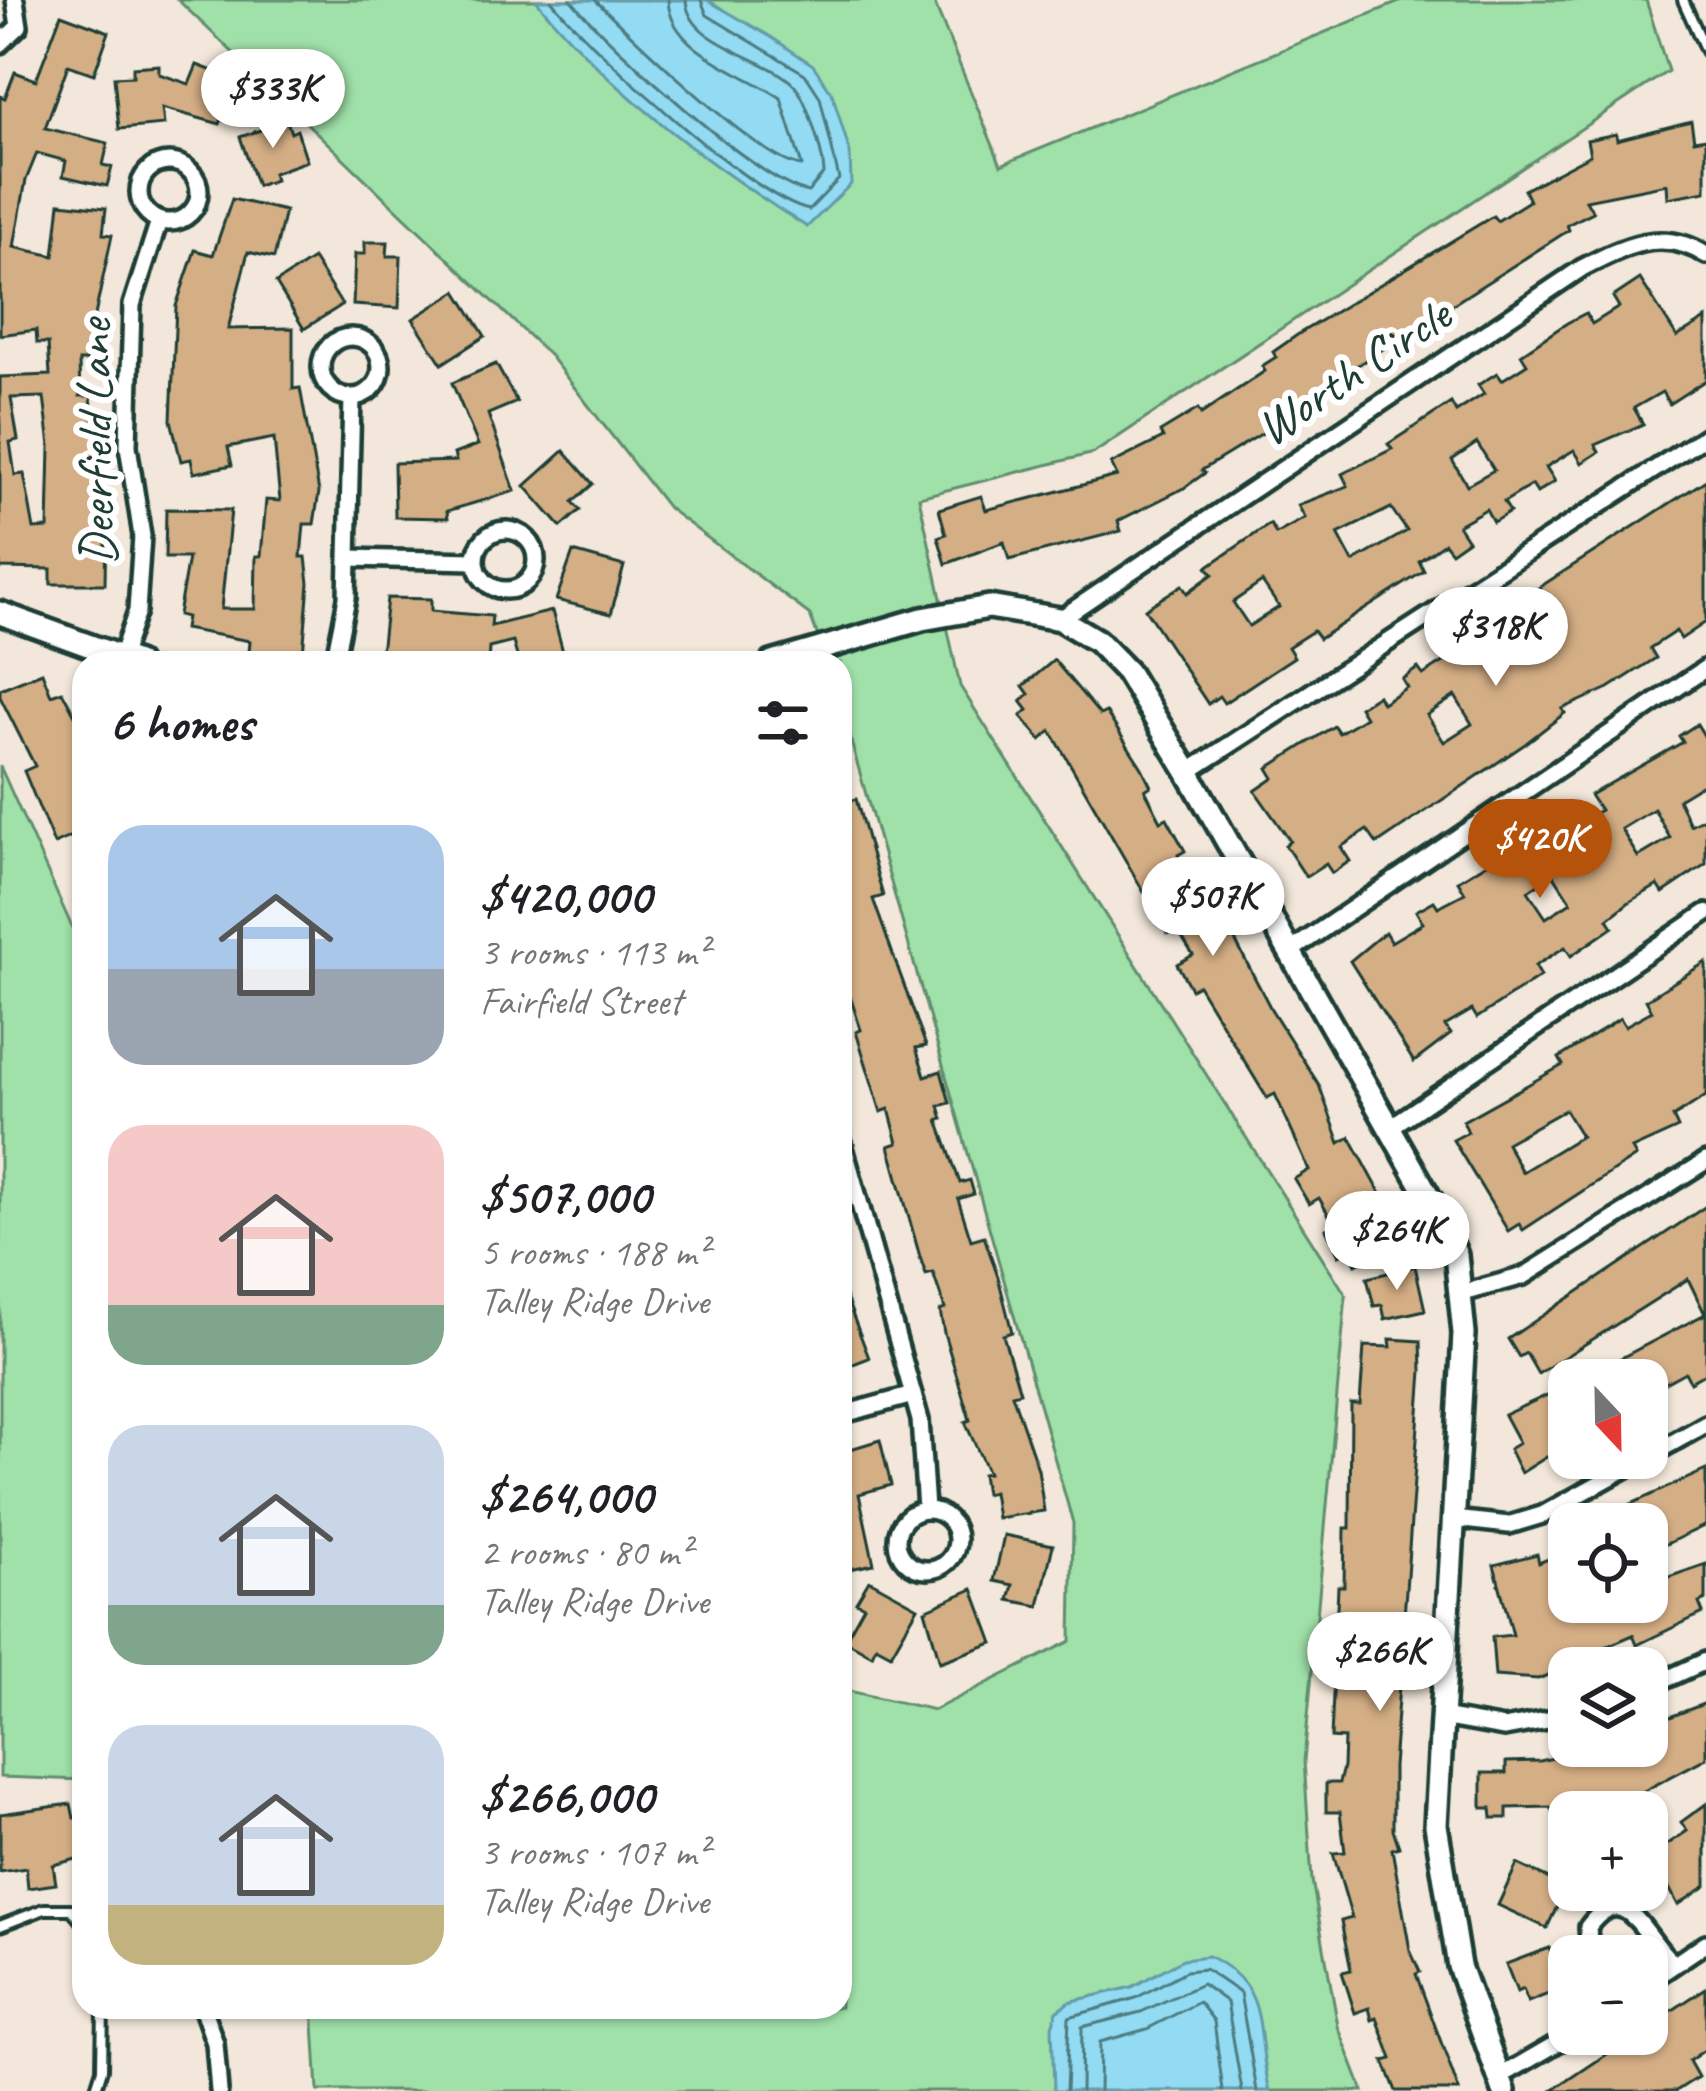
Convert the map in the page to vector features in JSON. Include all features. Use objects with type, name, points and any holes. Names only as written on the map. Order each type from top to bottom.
[{"type":"street","points":[[0,44],[19,26],[15,0]]},
{"type":"street","points":[[175,162],[197,181],[198,200],[188,217],[159,221],[143,209],[141,179],[155,165],[175,162]]},
{"type":"street","name":"Deerfield Lane","points":[[127,651],[137,611],[142,536],[128,446],[132,305],[159,221]]},
{"type":"street","name":"Worth Circle","points":[[1060,619],[1582,268],[1619,249],[1659,238],[1683,241],[1706,255]]},
{"type":"street","points":[[354,337],[379,353],[381,373],[371,390],[352,398],[333,392],[320,366],[334,341],[354,337]]},
{"type":"street","points":[[336,651],[350,558],[352,398]]},
{"type":"street","points":[[1187,772],[1706,436]]},
{"type":"street","points":[[500,530],[521,532],[537,559],[531,577],[507,590],[482,578],[475,560],[482,541],[500,530]]},
{"type":"street","points":[[350,558],[475,560]]},
{"type":"street","points":[[813,651],[922,619],[988,607],[1060,619],[1097,641],[1127,672],[1187,772],[1439,1215],[1463,1293],[1436,1825],[1443,1888],[1460,1966],[1502,2084],[1548,2052]]},
{"type":"street","points":[[0,613],[99,651]]},
{"type":"street","points":[[1289,952],[1706,668]]},
{"type":"street","points":[[1389,1128],[1706,913]]},
{"type":"street","points":[[1463,1293],[1524,1276],[1706,1161]]},
{"type":"street","points":[[852,1176],[920,1420],[926,1509]]},
{"type":"street","points":[[852,1200],[858,1198]]},
{"type":"street","points":[[852,1412],[913,1395]]},
{"type":"street","points":[[1668,1445],[1706,1424]]},
{"type":"street","points":[[1454,1519],[1508,1525],[1542,1515],[1607,1479]]},
{"type":"street","points":[[926,1509],[951,1520],[958,1538],[946,1564],[928,1570],[901,1556],[896,1536],[906,1517],[926,1509]]},
{"type":"street","points":[[1668,1678],[1706,1660]]},
{"type":"street","points":[[1442,1717],[1504,1728],[1548,1720]]},
{"type":"street","points":[[1589,1935],[1588,1927],[1608,1909],[1634,1915],[1651,1935]]},
{"type":"street","points":[[1668,1969],[1706,1942]]},
{"type":"street","points":[[1668,1956],[1675,1964]]},
{"type":"street","points":[[206,2019],[214,2043],[219,2091]]},
{"type":"lane","points":[[1683,0],[1706,51]]},
{"type":"lane","points":[[0,1926],[44,1909],[72,1911]]},
{"type":"lane","points":[[95,2091],[102,2069],[103,2019]]},
{"type":"green space","points":[[178,0],[933,0],[1001,165],[1404,0],[1646,0],[1668,71],[1094,453],[919,497],[960,686],[1346,1295],[1304,1761],[1312,1880],[1338,2026],[1363,2091],[318,2091],[314,2019],[852,2019],[852,1692],[934,1710],[1071,1641],[1073,1523],[852,745],[852,651],[824,651],[810,615],[668,508],[550,356]]},
{"type":"green space","points":[[0,766],[72,927],[72,1780],[0,1777]]},
{"type":"water","points":[[536,0],[707,0],[771,37],[813,65],[832,93],[850,153],[851,184],[807,227],[662,124],[596,65]]},
{"type":"water","points":[[1208,1956],[1229,1968],[1252,1997],[1270,2091],[1054,2091],[1052,2026],[1057,2011],[1069,2002],[1132,1987],[1183,1959]]},
{"type":"building","points":[[61,14],[109,32],[94,74],[68,65],[45,128],[108,143],[103,165],[112,167],[107,186],[63,176],[66,161],[37,153],[26,180],[14,247],[54,256],[60,203],[106,208],[103,234],[112,235],[93,325],[94,361],[79,361],[80,396],[91,396],[106,529],[105,584],[51,584],[51,569],[0,568],[0,377],[50,375],[48,343],[37,343],[36,330],[0,335],[0,96],[5,98],[15,72],[36,80]],"holes":[[[44,397],[50,446],[48,528],[34,529],[24,474],[15,475],[10,442],[18,440],[11,398]]]},
{"type":"building","points":[[159,65],[159,74],[189,84],[197,65],[237,80],[220,124],[162,108],[164,125],[119,129],[114,77],[133,76],[133,67]]},
{"type":"building","points":[[287,121],[291,133],[297,130],[307,161],[273,173],[275,180],[257,186],[240,137]]},
{"type":"building","points":[[1691,121],[1694,140],[1706,138],[1706,191],[1668,198],[1667,184],[1586,200],[1593,212],[1567,225],[1569,230],[1333,381],[1284,420],[1202,470],[1205,473],[1184,488],[1118,521],[1121,531],[1009,560],[1004,542],[946,564],[938,537],[946,534],[939,509],[981,496],[986,510],[1117,476],[1111,464],[1163,438],[1160,432],[1198,409],[1201,414],[1265,371],[1262,366],[1276,357],[1273,352],[1300,333],[1493,216],[1497,221],[1529,201],[1524,190],[1590,155],[1587,140],[1616,134],[1617,140]]},
{"type":"building","points":[[232,199],[285,211],[274,258],[248,252],[228,329],[293,328],[293,389],[300,388],[319,492],[314,524],[304,524],[301,557],[306,557],[309,583],[303,651],[249,651],[250,641],[184,629],[186,617],[178,615],[188,558],[165,558],[166,509],[231,510],[221,609],[255,609],[256,556],[261,556],[266,500],[280,501],[274,438],[228,447],[232,465],[194,473],[191,459],[181,461],[171,420],[176,306],[195,250],[213,255]]},
{"type":"building","points":[[365,242],[388,242],[387,256],[401,256],[399,308],[353,305],[355,254],[365,254]]},
{"type":"building","points":[[313,259],[342,305],[304,329],[276,283]]},
{"type":"building","points":[[1640,279],[1677,337],[1706,319],[1706,380],[1669,404],[1662,392],[1634,408],[1643,424],[1595,445],[1599,452],[1582,463],[1574,450],[1546,467],[1555,481],[1537,493],[1532,485],[1504,502],[1510,512],[1493,522],[1486,509],[1458,525],[1468,540],[1451,552],[1444,543],[1419,561],[1424,571],[1319,639],[1313,631],[1288,647],[1294,657],[1224,703],[1219,696],[1208,704],[1145,609],[1182,585],[1187,593],[1213,574],[1207,567],[1270,524],[1276,534],[1305,518],[1298,505],[1348,486],[1342,474],[1392,449],[1388,444],[1451,403],[1456,412],[1484,394],[1478,385],[1497,373],[1502,380],[1527,364],[1521,354],[1567,323],[1586,313],[1592,324],[1619,307],[1613,297]],"holes":[[[1477,443],[1494,470],[1467,485],[1452,460]],[[1391,508],[1407,531],[1353,562],[1338,534]],[[1262,582],[1279,607],[1249,626],[1233,602]]]},
{"type":"building","points":[[457,291],[485,336],[442,364],[413,319]]},
{"type":"building","points":[[496,364],[517,402],[488,414],[515,491],[447,511],[448,518],[395,517],[394,463],[456,461],[454,454],[478,445],[452,383]]},
{"type":"building","points":[[564,451],[593,484],[573,502],[580,510],[561,527],[525,486]]},
{"type":"building","points":[[1706,480],[1706,622],[1681,639],[1676,631],[1650,648],[1656,658],[1609,688],[1562,709],[1565,713],[1525,744],[1377,844],[1367,830],[1341,847],[1350,861],[1332,873],[1326,864],[1306,877],[1285,845],[1290,841],[1255,791],[1274,778],[1268,768],[1334,726],[1339,733],[1365,717],[1359,707],[1378,695],[1382,703],[1407,687],[1402,679],[1418,668],[1423,675],[1450,658],[1445,649],[1462,639],[1468,647],[1497,631],[1490,619]],"holes":[[[1455,696],[1472,724],[1444,742],[1427,715]]]},
{"type":"building","points":[[573,552],[624,566],[611,614],[556,600]]},
{"type":"building","points":[[387,598],[431,599],[431,611],[492,616],[491,626],[552,611],[563,651],[516,651],[513,642],[489,651],[381,651]]},
{"type":"building","points":[[1054,660],[1100,715],[1106,712],[1142,768],[1151,786],[1145,790],[1161,821],[1167,818],[1185,851],[1178,855],[1202,902],[1212,896],[1271,1009],[1319,1085],[1340,1143],[1350,1137],[1405,1238],[1356,1264],[1349,1250],[1339,1255],[1326,1229],[1334,1224],[1319,1198],[1309,1204],[1294,1179],[1309,1170],[1275,1094],[1267,1098],[1198,985],[1191,989],[1177,964],[1193,955],[1177,929],[1168,934],[1051,731],[1041,740],[1021,716],[1028,710],[1021,701],[1029,694],[1023,686]]},
{"type":"building","points":[[42,672],[51,695],[62,691],[72,710],[72,836],[54,844],[24,771],[35,766],[0,689]]},
{"type":"building","points":[[1697,724],[1706,739],[1706,782],[1678,799],[1690,825],[1706,817],[1706,864],[1663,893],[1658,885],[1628,903],[1608,919],[1613,927],[1571,956],[1565,947],[1535,966],[1541,976],[1477,1018],[1472,1010],[1445,1026],[1451,1034],[1414,1062],[1350,961],[1385,932],[1391,942],[1423,923],[1416,911],[1434,901],[1438,907],[1465,893],[1458,881],[1521,842],[1527,851],[1551,835],[1545,825],[1563,813],[1571,827],[1600,810],[1590,795],[1683,742],[1679,736]],"holes":[[[1654,809],[1670,838],[1638,857],[1621,829]],[[1553,874],[1571,902],[1546,918],[1528,891]]]},
{"type":"building","points":[[856,799],[883,896],[873,899],[926,1046],[916,1048],[925,1076],[941,1071],[950,1103],[939,1106],[943,1119],[938,1120],[960,1183],[970,1180],[974,1194],[958,1199],[971,1240],[984,1236],[998,1277],[1012,1332],[1003,1335],[1020,1392],[1012,1394],[1038,1469],[1044,1511],[997,1518],[993,1492],[985,1494],[982,1474],[988,1473],[965,1422],[970,1420],[940,1311],[945,1309],[933,1273],[926,1275],[920,1257],[889,1146],[898,1143],[889,1109],[881,1112],[856,1032],[861,1030],[852,1003],[852,800]]},
{"type":"building","points":[[1706,962],[1706,1096],[1673,1117],[1678,1128],[1632,1149],[1636,1156],[1523,1230],[1519,1224],[1508,1231],[1453,1140],[1468,1132],[1463,1121],[1563,1065],[1559,1058],[1620,1018],[1625,1026],[1652,1011],[1646,1000]],"holes":[[[1565,1110],[1581,1136],[1522,1172],[1506,1143]]]},
{"type":"building","points":[[1706,1206],[1706,1373],[1690,1382],[1685,1372],[1668,1381],[1668,1359],[1619,1359],[1705,1314],[1688,1279],[1562,1359],[1548,1359],[1548,1368],[1538,1374],[1526,1353],[1519,1357],[1508,1339]]},
{"type":"building","points":[[1415,1266],[1425,1310],[1385,1319],[1382,1305],[1374,1306],[1367,1278]]},
{"type":"building","points":[[852,1313],[869,1358],[852,1364]]},
{"type":"building","points":[[1390,1339],[1421,1341],[1422,1371],[1393,1767],[1393,1829],[1399,1847],[1392,1849],[1410,1950],[1420,1972],[1416,1974],[1459,2091],[1396,2091],[1384,2061],[1392,2059],[1377,2018],[1372,2020],[1369,2008],[1355,2013],[1342,1972],[1351,1970],[1341,1921],[1352,1918],[1333,1853],[1345,1852],[1340,1812],[1326,1812],[1326,1783],[1339,1783],[1343,1767],[1344,1739],[1331,1738],[1338,1586],[1344,1586],[1345,1528],[1350,1528],[1351,1404],[1360,1404],[1364,1346],[1391,1347]]},
{"type":"building","points":[[1548,1395],[1548,1456],[1521,1473],[1509,1449],[1519,1443],[1504,1415]]},
{"type":"building","points":[[880,1440],[891,1485],[859,1494],[874,1564],[852,1569],[852,1448]]},
{"type":"building","points":[[1706,1470],[1706,1525],[1668,1543],[1668,1503],[1633,1503]]},
{"type":"building","points":[[1004,1535],[1053,1545],[1039,1606],[1009,1600],[1013,1585],[994,1581]]},
{"type":"building","points":[[1537,1554],[1539,1563],[1548,1559],[1548,1623],[1668,1623],[1668,1577],[1706,1564],[1706,1600],[1699,1603],[1703,1613],[1637,1645],[1633,1635],[1605,1647],[1548,1647],[1548,1675],[1538,1679],[1495,1676],[1492,1637],[1513,1635],[1494,1565]]},
{"type":"building","points":[[869,1580],[918,1607],[891,1654],[876,1646],[872,1655],[852,1644],[852,1627],[864,1606],[856,1602]]},
{"type":"building","points":[[973,1589],[993,1643],[940,1662],[925,1610]]},
{"type":"building","points":[[1706,1703],[1706,1758],[1644,1791],[1548,1791],[1548,1807],[1507,1808],[1507,1818],[1492,1818],[1491,1808],[1482,1808],[1482,1773],[1506,1773],[1506,1762],[1548,1759],[1548,1767],[1668,1767],[1668,1718]]},
{"type":"building","points":[[71,1804],[72,1860],[53,1865],[56,1884],[28,1888],[26,1868],[0,1872],[0,1814]]},
{"type":"building","points":[[1706,1804],[1706,1886],[1678,1905],[1668,1886],[1668,1844],[1687,1831],[1681,1822]]},
{"type":"building","points":[[1517,1864],[1548,1879],[1548,1911],[1555,1911],[1547,1928],[1498,1905]]},
{"type":"building","points":[[1548,1948],[1548,1994],[1528,2002],[1523,1989],[1517,1992],[1506,1964]]},
{"type":"building","points":[[1706,1988],[1706,2049],[1689,2061],[1698,2077],[1676,2091],[1552,2091],[1606,2055],[1668,2055],[1668,2013]]}]
